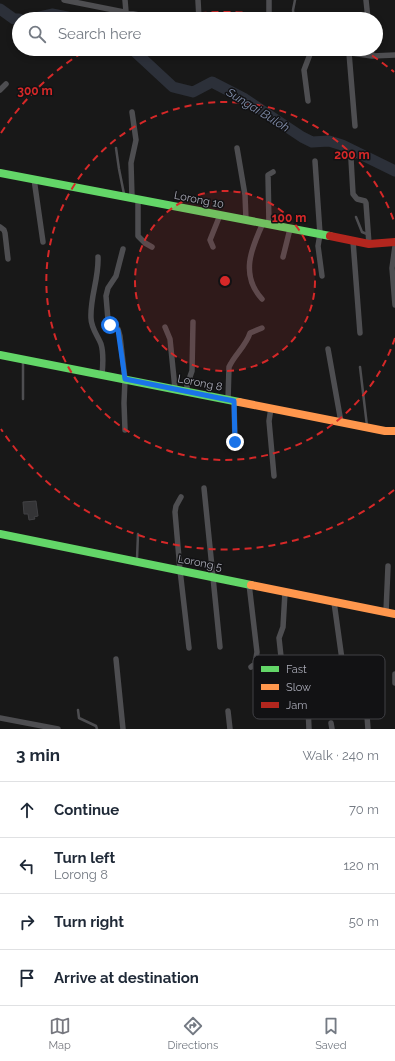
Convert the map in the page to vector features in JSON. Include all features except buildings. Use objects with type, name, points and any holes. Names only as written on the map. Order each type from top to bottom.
[{"type":"street","points":[[64,0],[90,3],[126,12],[125,0]]},
{"type":"street","points":[[198,0],[199,12]]},
{"type":"street","points":[[268,0],[269,12]]},
{"type":"street","points":[[366,0],[367,12]]},
{"type":"street","points":[[383,56],[395,55]]},
{"type":"street","points":[[308,101],[304,70],[309,56]]},
{"type":"street","points":[[349,56],[354,126]]},
{"type":"street","points":[[0,90],[6,84]]},
{"type":"street","points":[[132,112],[136,140],[131,163],[131,198],[138,236],[152,247]]},
{"type":"street","points":[[237,148],[245,195],[246,220]]},
{"type":"street","points":[[351,159],[353,192],[356,198],[365,201],[366,203],[369,244]]},
{"type":"street","points":[[315,161],[320,234],[318,246],[322,276]]},
{"type":"street","points":[[262,300],[255,292],[250,281],[249,258],[256,239],[266,224],[268,175],[273,172]]},
{"type":"street","name":"Lorong 10","points":[[0,173],[369,244],[395,242]]},
{"type":"street","points":[[34,179],[43,242]]},
{"type":"street","points":[[213,247],[210,240],[220,215]]},
{"type":"street","points":[[0,227],[6,233],[8,259]]},
{"type":"street","points":[[283,257],[290,228]]},
{"type":"street","points":[[353,241],[360,333]]},
{"type":"street","points":[[395,246],[392,268],[395,305]]},
{"type":"street","points":[[123,249],[116,276],[108,288],[106,296],[108,320],[110,325],[118,330],[120,336],[125,379],[125,430]]},
{"type":"street","points":[[98,257],[99,269],[93,291],[91,319],[102,351],[102,375]]},
{"type":"street","points":[[187,392],[187,385],[192,371],[193,322]]},
{"type":"street","points":[[165,327],[170,340],[175,389]]},
{"type":"street","points":[[235,442],[229,367],[248,339],[250,333],[262,328]]},
{"type":"street","points":[[328,349],[341,422]]},
{"type":"street","name":"Lorong 8","points":[[0,355],[385,431],[395,431]]},
{"type":"street","points":[[271,408],[269,421],[274,476]]},
{"type":"street","points":[[204,488],[220,647]]},
{"type":"street","points":[[181,497],[176,506],[175,512],[189,648]]},
{"type":"street","name":"Lorong 5","points":[[0,534],[395,614]]},
{"type":"street","points":[[386,612],[388,566]]},
{"type":"street","points":[[249,584],[257,655]]},
{"type":"street","points":[[281,655],[279,638],[283,627],[285,592]]},
{"type":"street","points":[[334,602],[341,655]]},
{"type":"street","points":[[116,659],[123,729]]},
{"type":"street","points":[[395,674],[395,683]]},
{"type":"street","points":[[228,711],[230,729]]},
{"type":"street","points":[[0,718],[39,727],[58,729]]},
{"type":"street","points":[[309,719],[309,729]]},
{"type":"street","points":[[367,719],[368,729]]},
{"type":"lane","points":[[293,12],[295,0]]},
{"type":"lane","points":[[116,148],[119,169],[131,198]]},
{"type":"lane","points":[[356,217],[362,232],[368,234]]},
{"type":"lane","points":[[23,399],[24,360]]},
{"type":"lane","points":[[360,366],[367,427]]},
{"type":"lane","points":[[137,562],[138,534]]},
{"type":"lane","points":[[78,710],[79,718],[96,726],[97,729]]},
{"type":"waterway","name":"Sungai Buloh","points":[[0,9],[12,18]]},
{"type":"waterway","name":"Sungai Buloh","points":[[140,56],[173,87],[193,92],[212,82],[245,99],[312,142],[329,141],[342,145],[395,171]]},
{"type":"traffic: fast","points":[[0,173],[330,236]]},
{"type":"traffic: fast","points":[[0,355],[239,402]]},
{"type":"traffic: fast","points":[[0,534],[251,585]]},
{"type":"traffic: slow","points":[[239,402],[385,431],[395,431]]},
{"type":"traffic: slow","points":[[251,585],[395,614]]},
{"type":"traffic: jam","points":[[330,236],[369,244],[395,242]]},
{"type":"route","points":[[110,325],[118,330],[120,336],[125,379],[234,401],[235,442]]}]
